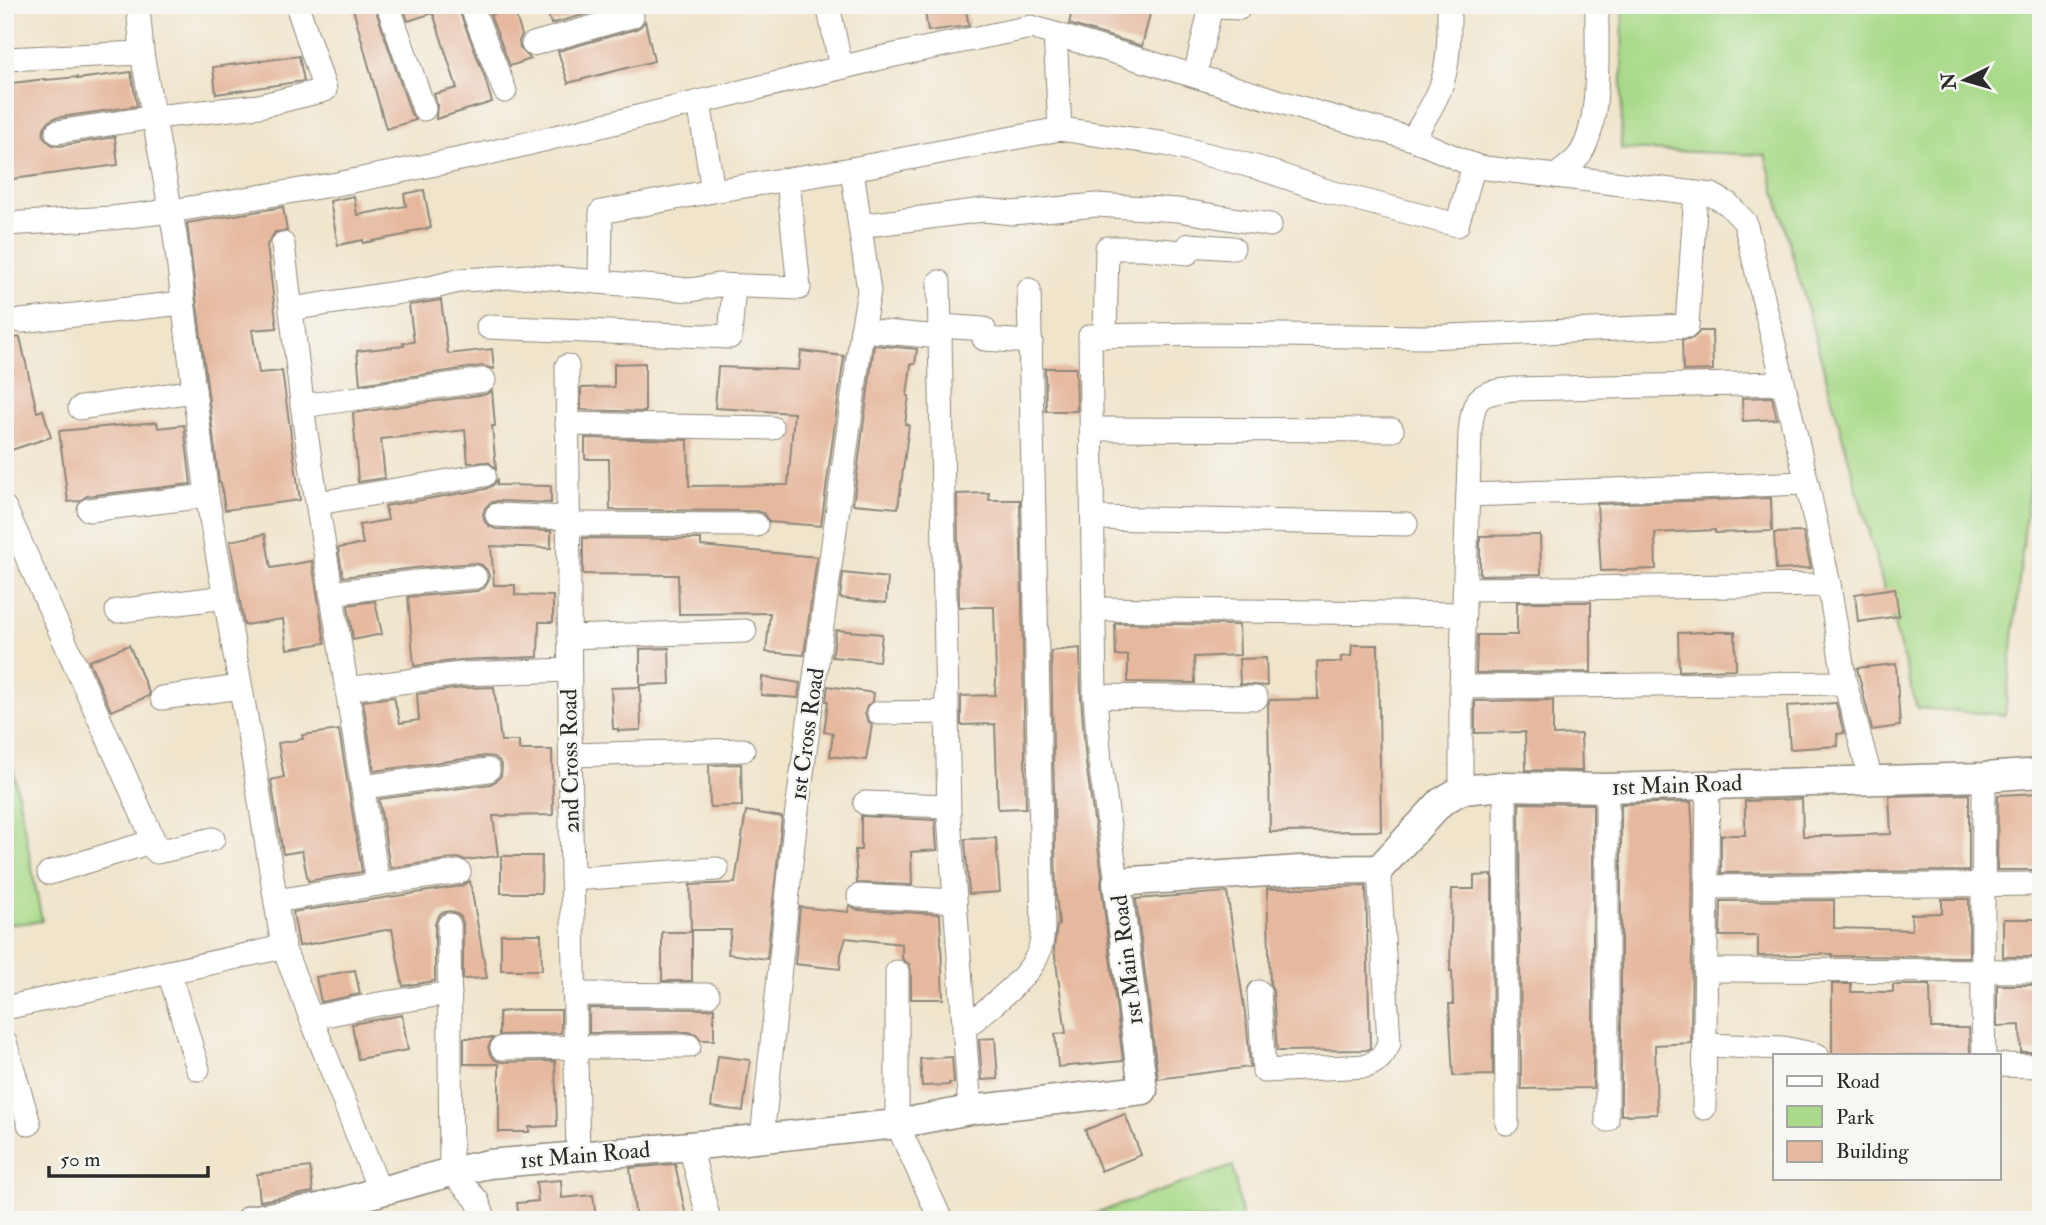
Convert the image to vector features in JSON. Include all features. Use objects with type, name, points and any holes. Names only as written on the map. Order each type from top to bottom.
[{"type":"street","points":[[138,5],[142,53],[171,211],[207,496],[283,947],[380,1192]]},
{"type":"street","points":[[57,132],[155,117],[259,106],[326,90],[297,5]]},
{"type":"street","points":[[388,5],[424,109]]},
{"type":"street","points":[[471,5],[505,91]]},
{"type":"street","points":[[533,44],[632,16],[629,5]]},
{"type":"street","points":[[828,5],[842,67]]},
{"type":"street","points":[[1195,75],[1210,11],[1218,8],[1235,9],[1241,5]]},
{"type":"street","points":[[1413,139],[1440,88],[1449,36],[1449,5]]},
{"type":"street","points":[[1556,176],[1578,158],[1587,141],[1595,106],[1597,5]]},
{"type":"street","points":[[5,224],[111,218],[171,211],[337,184],[458,159],[842,67],[1031,27],[1413,139],[1474,165],[1712,195],[1728,204],[1745,222],[1807,483],[1829,585],[1845,683],[1871,780]]},
{"type":"street","points":[[1055,34],[1060,130]]},
{"type":"street","points":[[5,59],[142,53]]},
{"type":"street","points":[[699,102],[713,191]]},
{"type":"street","points":[[600,282],[601,212],[1060,130],[1166,144],[1259,168],[1330,192],[1457,225],[1474,165]]},
{"type":"street","name":"1st Cross Road","points":[[762,1138],[795,825],[869,290],[852,169]]},
{"type":"street","points":[[291,309],[434,287],[462,279],[529,276],[691,290],[718,285],[799,288],[788,180]]},
{"type":"street","points":[[1117,882],[1100,762],[1095,696],[1090,336],[1208,334],[1425,337],[1687,326],[1696,193]]},
{"type":"street","points":[[860,226],[983,210],[1013,213],[1096,205],[1178,210],[1270,225]]},
{"type":"street","points":[[283,244],[302,406],[378,884]]},
{"type":"street","points":[[1105,336],[1107,248],[1143,248],[1188,253],[1189,245],[1233,248]]},
{"type":"street","points":[[939,282],[948,806],[970,1110]]},
{"type":"street","points":[[488,327],[730,337],[734,286]]},
{"type":"street","points":[[964,1029],[1022,978],[1034,963],[1041,947],[1043,928],[1029,290]]},
{"type":"street","points":[[21,321],[182,303]]},
{"type":"street","points":[[862,330],[940,332],[984,329],[984,339],[1031,342]]},
{"type":"street","name":"2nd Cross Road","points":[[567,366],[569,670],[578,1156]]},
{"type":"street","points":[[302,406],[484,380]]},
{"type":"street","points":[[1259,992],[1264,1071],[1367,1066],[1384,1055],[1389,1043],[1379,869],[1441,802],[1461,790],[1461,687],[1468,495],[1472,413],[1478,399],[1491,392],[1514,389],[1783,383]]},
{"type":"street","points":[[80,408],[194,391]]},
{"type":"street","points":[[567,424],[772,428]]},
{"type":"street","points":[[1092,429],[1392,430]]},
{"type":"street","points":[[318,503],[484,475]]},
{"type":"street","points":[[1468,495],[1807,483]]},
{"type":"street","points":[[89,510],[207,496]]},
{"type":"street","points":[[5,508],[154,841],[49,873]]},
{"type":"street","points":[[497,515],[568,521],[756,525]]},
{"type":"street","points":[[1093,518],[1406,524]]},
{"type":"street","points":[[331,593],[475,577]]},
{"type":"street","points":[[1465,589],[1829,585]]},
{"type":"street","points":[[117,611],[225,597]]},
{"type":"street","points":[[1094,609],[1464,614]]},
{"type":"street","points":[[569,637],[745,631]]},
{"type":"street","points":[[346,689],[461,674],[569,670]]},
{"type":"street","points":[[1461,687],[1845,683]]},
{"type":"street","points":[[162,698],[240,687]]},
{"type":"street","points":[[1095,696],[1256,698]]},
{"type":"street","points":[[879,713],[947,712]]},
{"type":"street","points":[[572,755],[743,750]]},
{"type":"street","points":[[363,788],[488,770]]},
{"type":"street","name":"1st Main Road","points":[[1461,790],[1506,786],[1608,788],[2041,773]]},
{"type":"street","points":[[1984,777],[1984,1054]]},
{"type":"street","points":[[1704,1108],[1708,785]]},
{"type":"street","points":[[1506,786],[1507,1123]]},
{"type":"street","points":[[1607,1120],[1608,788]]},
{"type":"street","points":[[865,803],[948,806]]},
{"type":"street","points":[[153,848],[158,852],[213,839]]},
{"type":"street","points":[[572,879],[718,869]]},
{"type":"street","name":"1st Main Road","points":[[250,1220],[319,1208],[488,1164],[897,1124],[970,1110],[1143,1090],[1117,882],[1300,870],[1379,869]]},
{"type":"street","points":[[276,901],[459,872]]},
{"type":"street","points":[[1707,887],[2041,884]]},
{"type":"street","points":[[859,896],[955,901]]},
{"type":"street","points":[[449,925],[451,1172],[477,1200],[485,1220]]},
{"type":"street","points":[[5,1008],[283,947]]},
{"type":"street","points":[[1706,970],[2041,971]]},
{"type":"street","points":[[169,972],[198,1069]]},
{"type":"street","points":[[897,972],[897,1124],[941,1220]]},
{"type":"street","points":[[310,1018],[450,993]]},
{"type":"street","points":[[574,994],[708,995]]},
{"type":"street","points":[[5,1042],[29,1124]]},
{"type":"street","points":[[1705,1045],[1783,1048],[1812,1054]]},
{"type":"street","points":[[502,1048],[689,1046]]},
{"type":"street","points":[[2000,1065],[2041,1066]]},
{"type":"street","points":[[690,1146],[709,1220]]},
{"type":"green space","points":[[1623,5],[2041,5],[2041,373],[2005,715],[1917,708],[1765,155],[1621,149]]},
{"type":"green space","points":[[5,726],[42,921],[5,925]]},
{"type":"green space","points":[[1233,1166],[1242,1220],[1076,1220]]},
{"type":"building","points":[[352,5],[374,5],[411,114],[416,120],[386,129]]},
{"type":"building","points":[[403,5],[457,5],[492,102],[436,119],[437,105],[434,94],[457,88],[433,13],[408,21]]},
{"type":"building","points":[[545,5],[615,5],[615,6],[551,24]]},
{"type":"building","points":[[924,5],[965,5],[969,26],[928,31]]},
{"type":"building","points":[[1073,5],[1134,5],[1151,10],[1142,46],[1069,24]]},
{"type":"building","points":[[513,7],[522,35],[520,48],[531,59],[510,66],[490,15]]},
{"type":"building","points":[[645,21],[654,61],[568,83],[558,51],[636,29]]},
{"type":"building","points":[[299,56],[304,81],[216,94],[213,67]]},
{"type":"building","points":[[131,72],[137,106],[55,118],[48,122],[43,135],[53,145],[59,146],[115,137],[118,165],[5,180],[5,84]]},
{"type":"building","points":[[424,190],[431,228],[363,243],[363,240],[338,245],[330,201],[354,196],[357,215],[406,206],[404,194]]},
{"type":"building","points":[[283,207],[287,231],[275,232],[267,245],[277,328],[252,330],[259,373],[282,371],[300,500],[225,510],[219,483],[187,223]]},
{"type":"building","points":[[441,300],[448,354],[492,349],[494,369],[482,366],[360,384],[357,351],[404,346],[403,343],[414,342],[409,305]]},
{"type":"building","points":[[1700,331],[1712,331],[1713,370],[1683,371],[1682,340],[1693,338]]},
{"type":"building","points":[[20,337],[37,412],[43,410],[51,437],[5,452],[5,340]]},
{"type":"building","points":[[874,345],[917,349],[915,364],[911,364],[907,396],[905,424],[909,425],[898,508],[853,504]]},
{"type":"building","points":[[801,351],[844,356],[821,526],[769,522],[764,513],[756,511],[610,510],[609,459],[585,459],[585,438],[688,440],[689,486],[788,485],[794,413],[715,408],[718,367],[799,370]]},
{"type":"building","points":[[645,363],[645,412],[581,410],[581,388],[614,387],[614,364]]},
{"type":"building","points":[[1045,368],[1076,368],[1077,411],[1046,411]]},
{"type":"building","points":[[492,391],[496,469],[488,462],[468,463],[465,430],[381,439],[385,478],[358,482],[353,413]]},
{"type":"building","points":[[1772,397],[1777,419],[1743,421],[1742,398]]},
{"type":"building","points":[[157,422],[158,428],[184,425],[191,484],[87,496],[79,501],[68,502],[59,431]]},
{"type":"building","points":[[497,480],[497,485],[551,486],[551,503],[497,501],[490,503],[483,514],[485,522],[496,529],[551,531],[551,548],[491,546],[494,585],[515,585],[515,595],[553,596],[553,622],[539,622],[538,657],[460,660],[414,666],[408,597],[477,591],[484,588],[488,582],[487,570],[474,563],[343,577],[338,548],[363,544],[359,525],[388,520],[385,506],[486,489]]},
{"type":"building","points":[[989,493],[989,500],[1020,500],[1026,808],[998,809],[995,724],[961,725],[961,696],[995,695],[996,678],[994,607],[959,607],[957,494]]},
{"type":"building","points":[[1771,498],[1772,531],[1655,533],[1656,569],[1601,571],[1597,504]]},
{"type":"building","points":[[1803,532],[1811,568],[1776,570],[1774,533]]},
{"type":"building","points":[[265,534],[271,568],[312,561],[325,643],[287,649],[283,619],[244,625],[230,541]]},
{"type":"building","points":[[1540,535],[1541,574],[1480,575],[1480,536]]},
{"type":"building","points":[[583,538],[701,539],[701,546],[817,557],[804,655],[766,652],[770,613],[679,614],[678,575],[583,574]]},
{"type":"building","points":[[843,573],[888,578],[886,603],[840,598]]},
{"type":"building","points":[[1895,588],[1899,616],[1858,622],[1855,594]]},
{"type":"building","points":[[375,601],[382,634],[353,640],[348,605]]},
{"type":"building","points":[[1517,602],[1591,602],[1591,672],[1476,673],[1477,635],[1517,635]]},
{"type":"building","points":[[1115,623],[1239,625],[1240,655],[1194,657],[1195,683],[1128,682],[1128,655],[1116,656]]},
{"type":"building","points":[[836,630],[882,634],[879,661],[832,657]]},
{"type":"building","points":[[1735,632],[1736,669],[1679,671],[1678,633]]},
{"type":"building","points":[[129,645],[149,696],[111,711],[89,661]]},
{"type":"building","points":[[1352,645],[1378,645],[1381,831],[1270,832],[1270,700],[1318,699],[1317,662],[1341,662],[1341,657],[1351,656]]},
{"type":"building","points":[[669,648],[670,684],[640,685],[640,649]]},
{"type":"building","points":[[1080,648],[1086,763],[1123,1061],[1058,1067],[1055,1034],[1066,1033],[1054,949],[1059,925],[1056,895],[1051,651]]},
{"type":"building","points":[[1266,658],[1267,686],[1240,684],[1239,659]]},
{"type":"building","points":[[1896,664],[1900,726],[1872,730],[1857,668]]},
{"type":"building","points":[[762,677],[800,683],[798,698],[761,695]]},
{"type":"building","points":[[828,686],[874,693],[873,701],[867,706],[865,713],[872,725],[866,760],[830,756],[833,733],[824,732]]},
{"type":"building","points":[[494,687],[501,741],[519,741],[519,750],[552,750],[553,815],[493,816],[498,856],[466,860],[457,858],[390,868],[379,799],[490,784],[501,776],[502,767],[494,757],[486,756],[374,771],[363,701],[394,697],[400,723],[419,720],[417,694]]},
{"type":"building","points":[[640,687],[641,730],[613,729],[611,688]]},
{"type":"building","points":[[1553,700],[1553,735],[1581,734],[1582,771],[1526,770],[1525,732],[1475,733],[1475,701]]},
{"type":"building","points":[[1836,703],[1844,733],[1837,734],[1838,746],[1790,749],[1787,706]]},
{"type":"building","points":[[339,730],[362,872],[308,881],[302,851],[283,854],[271,780],[284,777],[278,743],[303,739],[302,735]]},
{"type":"building","points":[[741,764],[742,806],[710,807],[709,765]]},
{"type":"building","points":[[2041,793],[2041,870],[1997,870],[1998,795]]},
{"type":"building","points":[[1969,794],[1969,871],[1721,873],[1721,835],[1745,835],[1745,801],[1802,799],[1803,836],[1832,836],[1891,834],[1889,796]]},
{"type":"building","points":[[1691,802],[1691,1043],[1655,1045],[1657,1114],[1621,1115],[1621,804]]},
{"type":"building","points":[[1519,803],[1593,804],[1593,1088],[1521,1089]]},
{"type":"building","points":[[746,811],[782,817],[767,959],[728,954],[731,930],[691,930],[690,885],[735,883]]},
{"type":"building","points":[[861,816],[935,820],[937,850],[911,852],[912,885],[857,883],[855,850],[861,850]]},
{"type":"building","points":[[996,838],[1000,892],[969,894],[965,839]]},
{"type":"building","points":[[501,856],[542,856],[541,893],[501,893]]},
{"type":"building","points":[[1492,875],[1493,1075],[1453,1076],[1449,1004],[1453,1004],[1450,971],[1452,889],[1474,889],[1474,876]]},
{"type":"building","points":[[470,881],[487,978],[463,979],[463,924],[461,917],[450,911],[441,913],[435,924],[435,981],[403,986],[392,929],[299,946],[293,912],[461,886]]},
{"type":"building","points":[[1366,886],[1370,1048],[1277,1051],[1273,991],[1270,984],[1267,889]]},
{"type":"building","points":[[1227,892],[1247,1027],[1250,1067],[1158,1079],[1136,899]]},
{"type":"building","points":[[1942,899],[1969,899],[1969,957],[1832,954],[1758,956],[1758,936],[1720,936],[1721,901],[1834,900],[1834,928],[1912,930],[1911,914],[1942,913]]},
{"type":"building","points":[[849,905],[858,910],[940,914],[943,999],[911,999],[911,971],[909,964],[902,959],[902,944],[846,938],[840,969],[795,964],[800,907],[848,912]]},
{"type":"building","points":[[2003,919],[2041,919],[2041,957],[2003,957]]},
{"type":"building","points":[[662,932],[692,932],[692,981],[662,981]]},
{"type":"building","points":[[501,934],[541,934],[542,970],[501,970]]},
{"type":"building","points":[[355,970],[360,994],[321,1002],[316,977]]},
{"type":"building","points":[[1832,984],[1851,984],[1851,992],[1893,992],[1893,985],[1930,985],[1931,1028],[1969,1028],[1970,1054],[1832,1054]]},
{"type":"building","points":[[1997,985],[2041,985],[2041,1052],[2021,1052],[2020,1025],[1997,1026]]},
{"type":"building","points":[[589,1008],[714,1008],[714,1040],[701,1040],[696,1034],[689,1032],[589,1033]]},
{"type":"building","points":[[561,1010],[561,1033],[499,1035],[499,1012]]},
{"type":"building","points":[[402,1015],[408,1050],[358,1059],[352,1024]]},
{"type":"building","points":[[464,1038],[493,1038],[488,1047],[490,1054],[501,1062],[555,1061],[557,1126],[529,1127],[529,1132],[499,1132],[499,1064],[464,1064]]},
{"type":"building","points":[[995,1038],[998,1079],[982,1080],[979,1039]]},
{"type":"building","points":[[718,1056],[750,1060],[743,1111],[711,1107]]},
{"type":"building","points":[[952,1057],[954,1083],[922,1086],[920,1059]]},
{"type":"building","points":[[1125,1114],[1141,1155],[1101,1171],[1085,1130]]},
{"type":"building","points":[[675,1164],[686,1216],[671,1220],[636,1220],[630,1168]]},
{"type":"building","points":[[310,1167],[313,1192],[260,1201],[257,1174]]},
{"type":"building","points":[[561,1180],[562,1198],[593,1195],[596,1218],[519,1220],[517,1203],[538,1201],[536,1182]]}]
